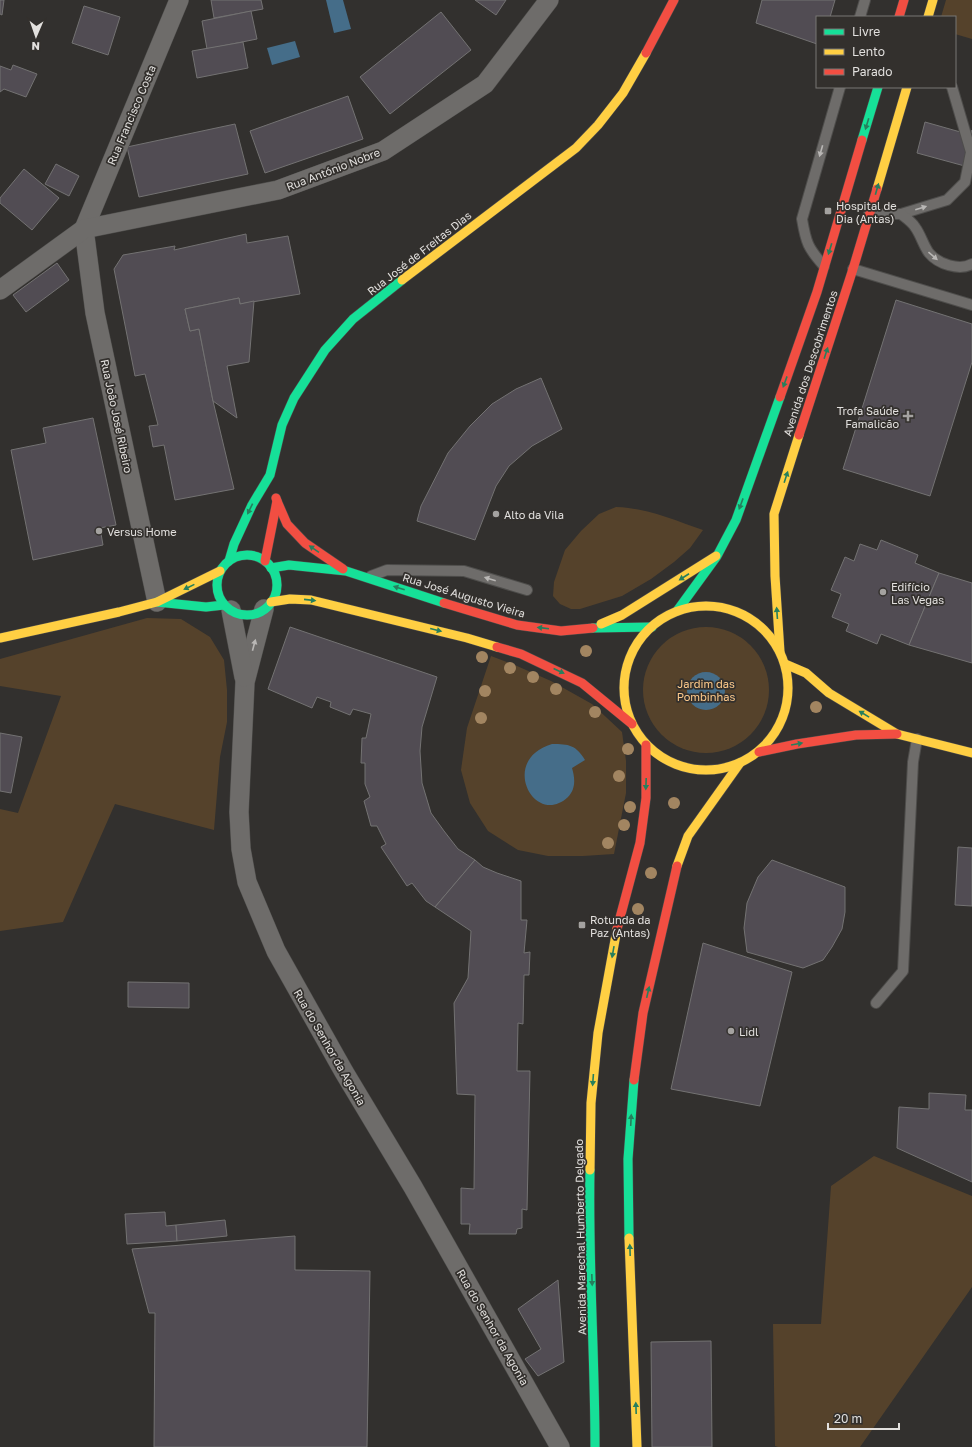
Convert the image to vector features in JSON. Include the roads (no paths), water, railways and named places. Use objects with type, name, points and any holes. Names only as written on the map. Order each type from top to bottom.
[{"type":"main road","name":"Rua José de Freitas Dias","points":[[229,561],[234,544],[252,505],[270,475],[282,425],[294,398],[325,350],[353,319],[432,256],[519,192],[579,144],[598,125],[623,93],[674,0]]},
{"type":"main road","points":[[899,16],[904,0]]},
{"type":"main road","points":[[928,16],[933,0]]},
{"type":"main road","name":"Avenida dos Descobrimentos","points":[[677,611],[717,556],[736,520],[817,292],[878,88]]},
{"type":"main road","name":"Avenida dos Descobrimentos","points":[[780,652],[775,576],[774,514],[853,269],[907,88]]},
{"type":"main road","points":[[270,475],[277,501],[287,524],[305,543],[346,571]]},
{"type":"main road","points":[[265,561],[277,501]]},
{"type":"main road","points":[[268,605],[275,594],[276,585],[272,568],[265,561],[256,556],[238,556],[229,561],[220,571],[217,579],[219,597],[228,608],[239,614],[257,613],[268,605],[290,599],[311,600],[467,638],[521,654],[582,683],[632,724]]},
{"type":"main road","points":[[589,628],[622,615],[717,556]]},
{"type":"main road","name":"Rua José Augusto Vieira","points":[[272,568],[289,566],[346,571],[517,625],[561,631],[589,628],[652,627]]},
{"type":"main road","points":[[0,638],[119,612],[157,602],[220,571]]},
{"type":"main road","points":[[157,602],[228,608]]},
{"type":"main road","points":[[701,606],[725,608],[748,617],[766,632],[780,652],[785,664],[789,688],[786,712],[775,734],[759,752],[740,764],[721,770],[700,770],[680,767],[662,758],[646,745],[632,724],[624,699],[625,672],[635,647],[652,627],[677,611],[701,606]]},
{"type":"main road","points":[[785,664],[806,673],[829,693],[897,734]]},
{"type":"main road","points":[[759,752],[797,744],[856,735],[897,734],[972,753]]},
{"type":"main road","name":"Avenida Marechal Humberto Delgado","points":[[595,1447],[595,1388],[589,1200],[591,1103],[598,1033],[617,931],[640,843],[646,798],[646,745]]},
{"type":"main road","points":[[637,1447],[628,1174],[632,1097],[637,1050],[643,1013],[676,867],[688,836],[740,764]]},
{"type":"street","name":"Rua Francisco Costa","points":[[84,229],[179,0]]},
{"type":"street","name":"Rua António Nobre","points":[[84,229],[278,190],[383,151],[485,84],[549,0]]},
{"type":"street","points":[[0,290],[84,229]]},
{"type":"street","name":"Rua João José Ribeiro","points":[[84,229],[95,313],[157,602]]},
{"type":"street","name":"Rua do Senhor da Agonia","points":[[268,605],[245,682],[239,812],[241,849],[247,882],[276,951],[344,1072],[412,1187],[559,1444]]},
{"type":"street","points":[[228,608],[245,682]]},
{"type":"lane","points":[[860,16],[866,0]]},
{"type":"lane","points":[[824,266],[813,253],[805,240],[802,219],[840,88]]},
{"type":"lane","points":[[869,214],[901,214],[948,200],[968,184],[971,152],[952,88]]},
{"type":"lane","points":[[961,117],[972,120]]},
{"type":"lane","points":[[901,214],[915,227],[929,253],[942,263],[957,267],[972,264]]},
{"type":"lane","points":[[853,269],[972,305]]},
{"type":"lane","points":[[366,578],[386,570],[464,571],[527,590]]},
{"type":"lane","points":[[876,1003],[903,970],[913,762],[917,739]]},
{"type":"water","points":[[326,0],[343,0],[351,29],[334,33]]},
{"type":"water","points":[[295,41],[300,57],[272,65],[267,48]]},
{"type":"water","points":[[706,672],[716,675],[722,681],[725,691],[722,701],[716,707],[706,710],[696,707],[690,701],[687,691],[690,681],[696,675]]},
{"type":"water","points":[[552,744],[572,746],[582,755],[585,760],[572,768],[574,787],[571,794],[556,804],[544,804],[534,798],[527,788],[525,776],[527,763],[536,752]]},
{"type":"place","name":"Hospital de Dia (Antas)","points":[[828,211]]},
{"type":"place","name":"Trofa Saúde Famalicão","points":[[908,416]]},
{"type":"place","name":"Alto da Vila","points":[[496,514]]},
{"type":"place","name":"Versus Home","points":[[99,531]]},
{"type":"place","name":"Edifício Las Vegas","points":[[883,592]]},
{"type":"place","name":"Rotunda da Paz (Antas)","points":[[582,925]]},
{"type":"place","name":"Lidl","points":[[731,1031]]},
{"type":"park label","name":"Jardim das Pombinhas","points":[[706,689]]}]
